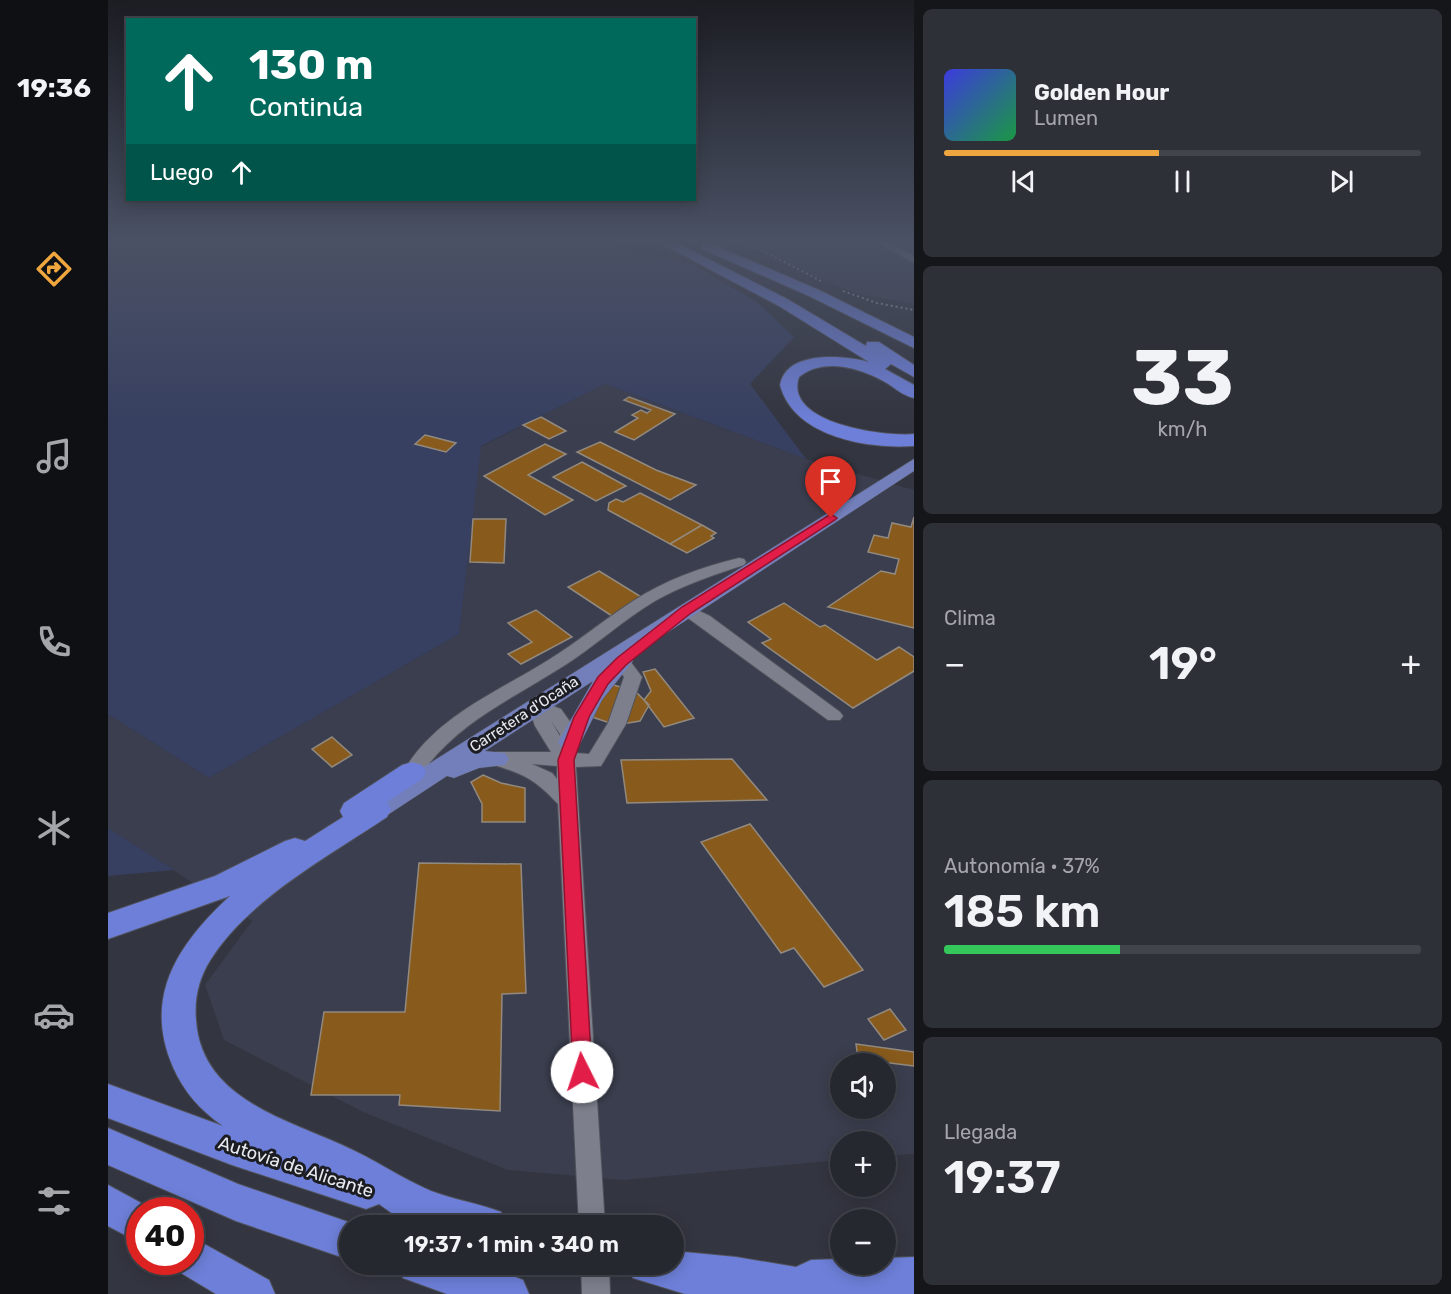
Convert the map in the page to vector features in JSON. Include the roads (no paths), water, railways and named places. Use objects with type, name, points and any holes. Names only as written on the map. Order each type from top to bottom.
[{"type":"highway","points":[[781,301],[914,385]]},
{"type":"highway","points":[[800,301],[914,372]]},
{"type":"highway","points":[[830,301],[914,344]]},
{"type":"highway","points":[[914,393],[885,374],[851,362],[809,364],[791,376],[789,384],[791,395],[812,417],[843,433],[876,441],[914,440]]},
{"type":"highway","points":[[108,926],[226,885],[306,843],[420,767]]},
{"type":"highway","points":[[377,809],[277,877],[230,915],[201,947],[185,975],[177,1013],[183,1054],[197,1081],[236,1114],[327,1156],[428,1209]]},
{"type":"highway","name":"Autovía de Alicante","points":[[108,1101],[231,1147],[449,1215]]},
{"type":"highway","points":[[108,1146],[236,1202],[339,1237]]},
{"type":"highway","points":[[108,1204],[126,1215]]},
{"type":"highway","points":[[204,1264],[255,1294]]},
{"type":"highway","points":[[684,1274],[770,1282],[837,1294]]},
{"type":"highway","points":[[449,1275],[499,1292]]},
{"type":"highway","points":[[770,1282],[914,1276]]},
{"type":"main road","name":"Carretera d'Ocaña","points":[[420,767],[730,568],[914,456]]},
{"type":"main road","name":"Carretera d'Ocaña","points":[[377,809],[914,464]]},
{"type":"main road","points":[[420,767],[523,707],[537,706],[540,696],[693,599],[730,568]]},
{"type":"main road","points":[[568,751],[591,698],[603,681],[621,662],[687,610]]},
{"type":"main road","points":[[377,809],[404,801],[465,763],[497,759]]},
{"type":"street","points":[[687,610],[704,620],[834,716]]},
{"type":"street","points":[[537,706],[544,726],[568,751],[594,761],[617,724],[633,677],[621,662]]},
{"type":"street","points":[[497,759],[568,751]]},
{"type":"street","points":[[568,751],[568,802],[591,1215]]},
{"type":"street","points":[[497,759],[520,764],[545,778],[568,802]]},
{"type":"street","points":[[595,1275],[596,1294]]}]
